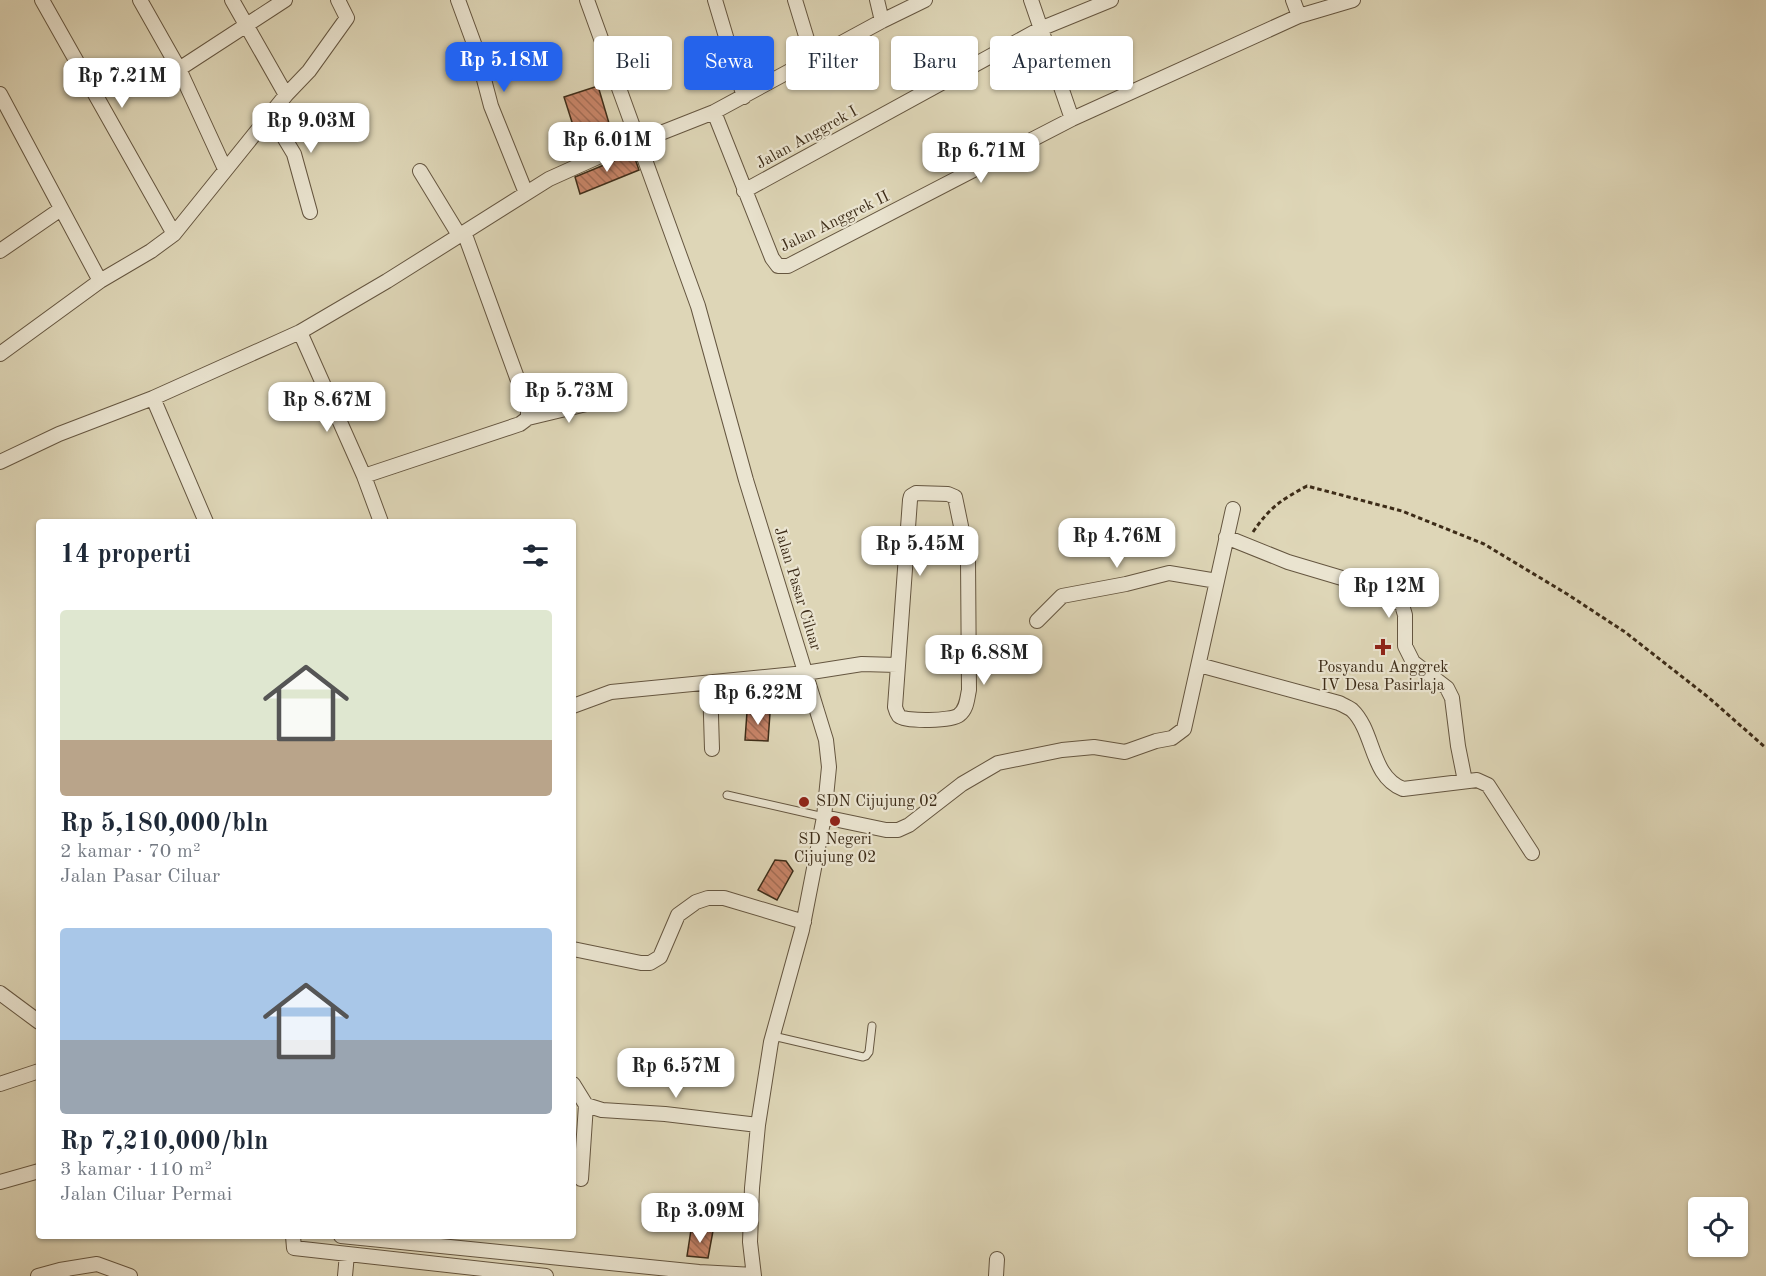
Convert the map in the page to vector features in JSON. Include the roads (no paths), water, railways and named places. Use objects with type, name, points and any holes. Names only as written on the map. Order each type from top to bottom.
[{"type":"street","points":[[42,0],[174,234]]},
{"type":"street","points":[[140,0],[179,69],[225,169]]},
{"type":"street","points":[[232,0],[285,95]]},
{"type":"street","points":[[179,69],[285,0]]},
{"type":"street","points":[[0,354],[100,281],[174,234],[285,95],[309,71],[347,18],[338,0]]},
{"type":"street","points":[[458,0],[476,49],[491,106],[525,193]]},
{"type":"street","name":"Jalan Pasar Ciluar","points":[[587,0],[698,306],[746,480],[826,740],[829,767],[824,817],[804,922],[773,1036],[758,1125],[750,1242],[754,1275]]},
{"type":"street","points":[[715,0],[744,97]]},
{"type":"street","points":[[795,0],[806,36]]},
{"type":"street","points":[[877,0],[882,21]]},
{"type":"street","points":[[855,36],[925,0]]},
{"type":"street","points":[[1030,0],[1072,119]]},
{"type":"street","name":"Jalan Anggrek I","points":[[744,191],[1040,29],[1111,0]]},
{"type":"street","points":[[1293,0],[1299,16]]},
{"type":"street","name":"Jalan Anggrek II","points":[[714,112],[772,258],[778,266],[788,266],[1072,119],[1299,16],[1353,0]]},
{"type":"street","points":[[0,462],[58,434],[153,398],[300,332],[387,281],[549,179],[609,152],[714,112],[786,74]]},
{"type":"street","points":[[0,94],[100,281]]},
{"type":"street","points":[[270,114],[294,154],[310,212]]},
{"type":"street","points":[[420,171],[461,234],[528,408],[528,418]]},
{"type":"street","points":[[0,251],[61,209]]},
{"type":"street","points":[[300,332],[364,476],[380,519]]},
{"type":"street","points":[[153,398],[205,519]]},
{"type":"street","points":[[364,476],[520,424],[528,418],[603,400]]},
{"type":"street","points":[[916,493],[953,495],[968,560],[969,690],[965,708],[960,715],[954,718],[912,720],[902,718],[897,714],[895,707],[897,665],[911,496],[916,493]]},
{"type":"street","points":[[824,817],[898,830],[909,825],[962,784],[998,763],[1062,750],[1094,747],[1125,752],[1172,738],[1184,729],[1233,509]]},
{"type":"street","points":[[1226,537],[1327,575],[1362,584],[1402,605],[1405,615],[1405,646],[1413,662],[1447,688],[1452,698],[1465,781]]},
{"type":"street","points":[[1037,621],[1062,596],[1169,573],[1216,580]]},
{"type":"street","points":[[576,705],[611,692],[805,674],[862,664],[897,665]]},
{"type":"street","points":[[1199,665],[1339,703],[1353,711],[1361,723],[1385,777],[1393,785],[1403,789],[1477,780],[1488,785],[1532,853]]},
{"type":"street","points":[[710,683],[712,749]]},
{"type":"street","points":[[576,950],[650,963],[660,957],[678,915],[696,902],[708,898],[724,898],[804,922]]},
{"type":"street","points":[[2,995],[36,1020]]},
{"type":"street","points":[[0,1084],[36,1072]]},
{"type":"street","points":[[576,1089],[586,1105],[580,1179]]},
{"type":"street","points":[[586,1105],[602,1110],[665,1114],[758,1125]]},
{"type":"street","points":[[0,1182],[36,1172]]},
{"type":"street","points":[[292,1239],[294,1248],[347,1254],[424,1269],[546,1276]]},
{"type":"street","points":[[368,1239],[662,1272],[754,1275]]},
{"type":"street","points":[[345,1276],[347,1254]]},
{"type":"street","points":[[996,1276],[997,1259]]},
{"type":"street","points":[[38,1276],[95,1270],[130,1276]]},
{"type":"lane","points":[[727,795],[824,817]]},
{"type":"lane","points":[[773,1036],[862,1057],[869,1052],[872,1026]]},
{"type":"place","name":"Posyandu Anggrek IV Desa Pasirlaja","points":[[1383,647]]},
{"type":"place","name":"SDN Cijujung 02","points":[[804,802]]},
{"type":"place","name":"SD Negeri Cijujung 02","points":[[835,821]]}]
